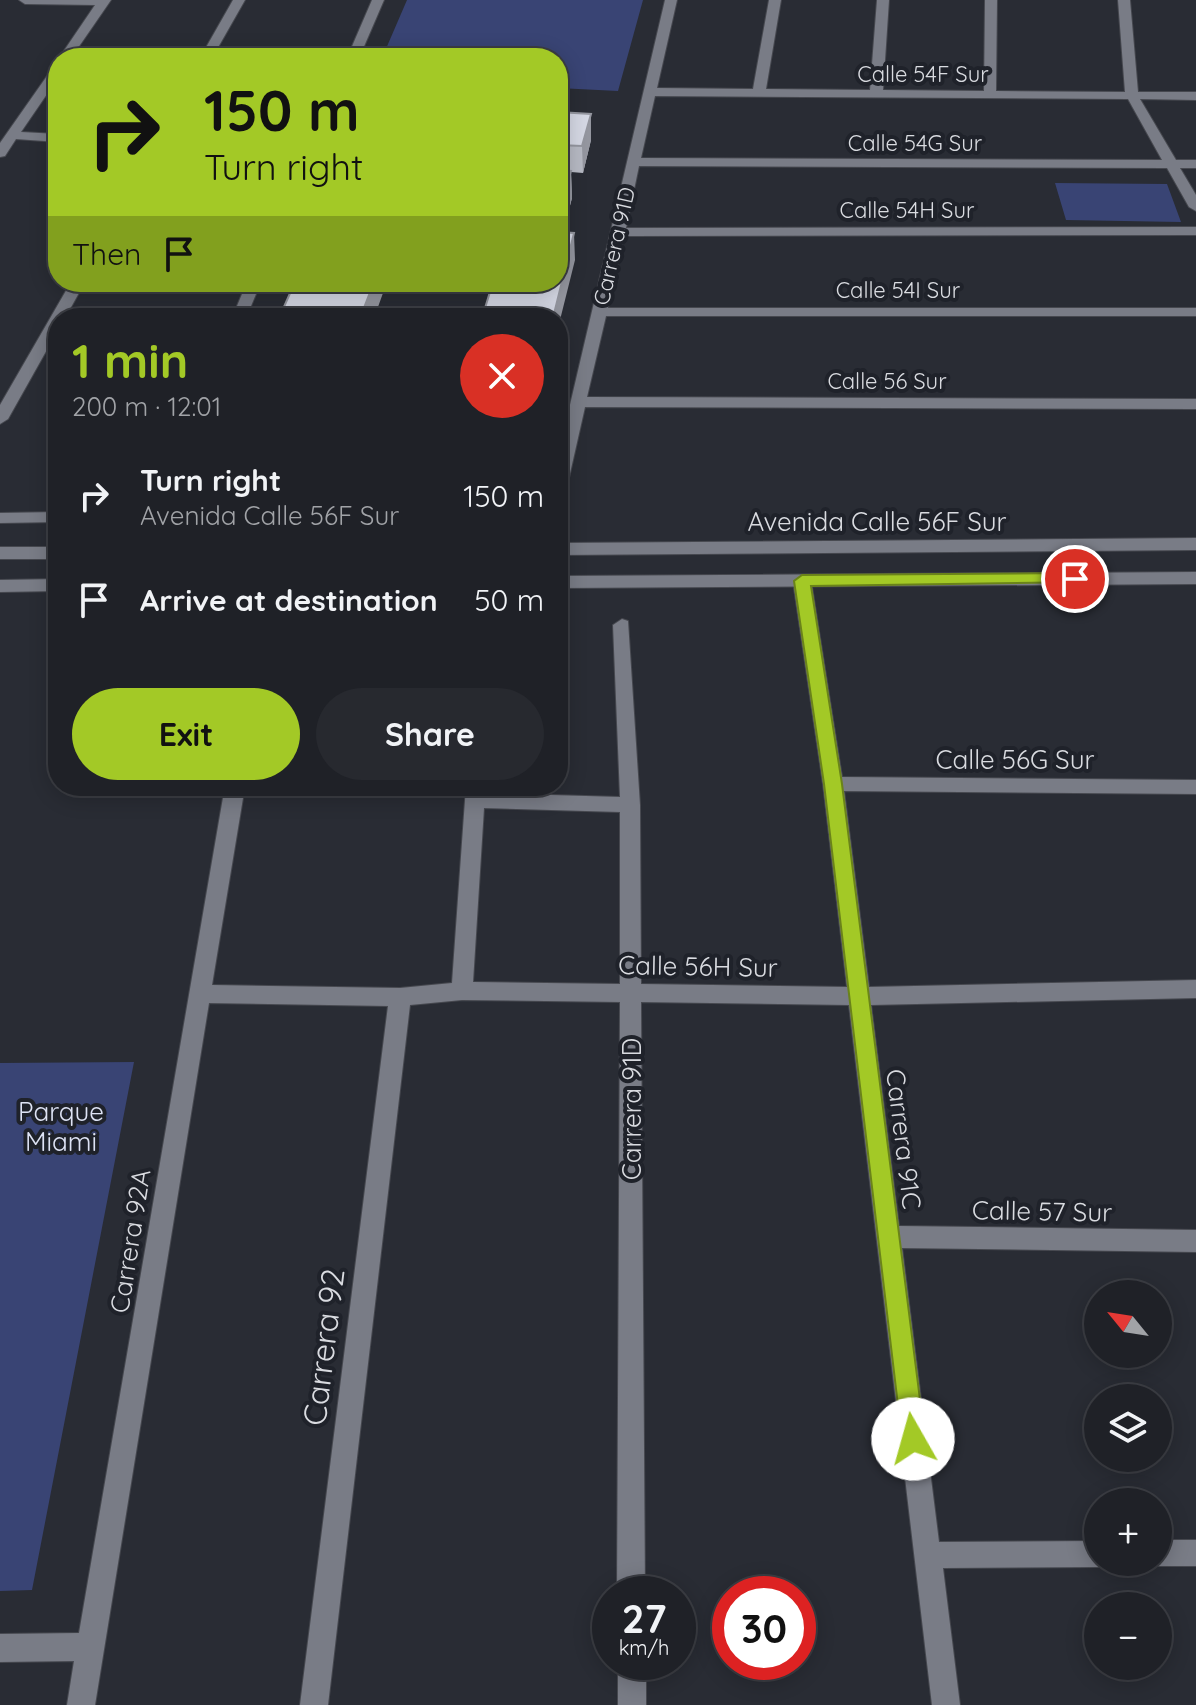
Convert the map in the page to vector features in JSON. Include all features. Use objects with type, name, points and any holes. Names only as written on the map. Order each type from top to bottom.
[{"type":"street","points":[[25,0],[104,1]]},
{"type":"street","points":[[212,48],[239,0]]},
{"type":"street","points":[[357,48],[378,0]]},
{"type":"street","name":"Carrera 91D","points":[[568,446],[671,0]]},
{"type":"street","points":[[759,93],[775,0]]},
{"type":"street","points":[[876,94],[883,0]]},
{"type":"street","points":[[990,95],[991,0]]},
{"type":"street","points":[[1124,0],[1132,96],[1196,207]]},
{"type":"street","points":[[72,48],[104,1]]},
{"type":"street","points":[[0,153],[48,84]]},
{"type":"street","name":"Calle 54F Sur","points":[[650,92],[1196,96]]},
{"type":"street","points":[[13,135],[48,137]]},
{"type":"street","name":"Calle 54G Sur","points":[[634,162],[1196,164]]},
{"type":"street","name":"Calle 54H Sur","points":[[618,232],[1196,231]]},
{"type":"street","name":"Calle 54I Sur","points":[[599,312],[1196,312]]},
{"type":"street","points":[[0,419],[48,335]]},
{"type":"street","name":"Calle 56 Sur","points":[[578,402],[1196,404]]},
{"type":"street","points":[[0,518],[48,517]]},
{"type":"street","name":"Avenida Calle 56F Sur","points":[[568,549],[1196,544]]},
{"type":"street","points":[[0,553],[48,553]]},
{"type":"street","points":[[568,582],[1196,578]]},
{"type":"street","name":"Carrera 91C","points":[[802,581],[833,784],[946,1705]]},
{"type":"street","points":[[0,586],[48,585]]},
{"type":"street","name":"Carrera 91D","points":[[622,625],[630,805],[631,1576]]},
{"type":"street","name":"Calle 56G Sur","points":[[833,784],[1196,787]]},
{"type":"street","name":"Carrera 92A","points":[[81,1705],[233,796]]},
{"type":"street","points":[[462,991],[475,796]]},
{"type":"street","points":[[514,796],[630,805]]},
{"type":"street","name":"Calle 56H Sur","points":[[200,994],[400,997],[462,991],[858,996],[1196,989]]},
{"type":"street","name":"Carrera 92","points":[[314,1705],[400,997]]},
{"type":"street","name":"Calle 57 Sur","points":[[888,1237],[1196,1241]]},
{"type":"street","points":[[1172,1553],[1196,1553]]},
{"type":"street","points":[[928,1555],[1084,1554]]},
{"type":"street","points":[[0,1648],[91,1647]]},
{"type":"street","points":[[632,1680],[632,1705]]},
{"type":"green space","points":[[407,0],[643,0],[618,91],[568,88],[568,48],[386,48]]},
{"type":"green space","points":[[1055,183],[1167,184],[1181,222],[1066,220]]},
{"type":"green space","name":"Parque Miami","points":[[134,1062],[32,1590],[0,1591],[0,1063]]},
{"type":"building","points":[[568,113],[591,114],[582,146],[568,145]]},
{"type":"building","points":[[568,233],[574,233],[568,257]]},
{"type":"building","points":[[291,292],[370,292],[364,308],[283,308]]},
{"type":"building","points":[[490,292],[559,292],[555,308],[485,308]]},
{"type":"route","points":[[913,1439],[833,784],[802,581],[1075,579]]}]
